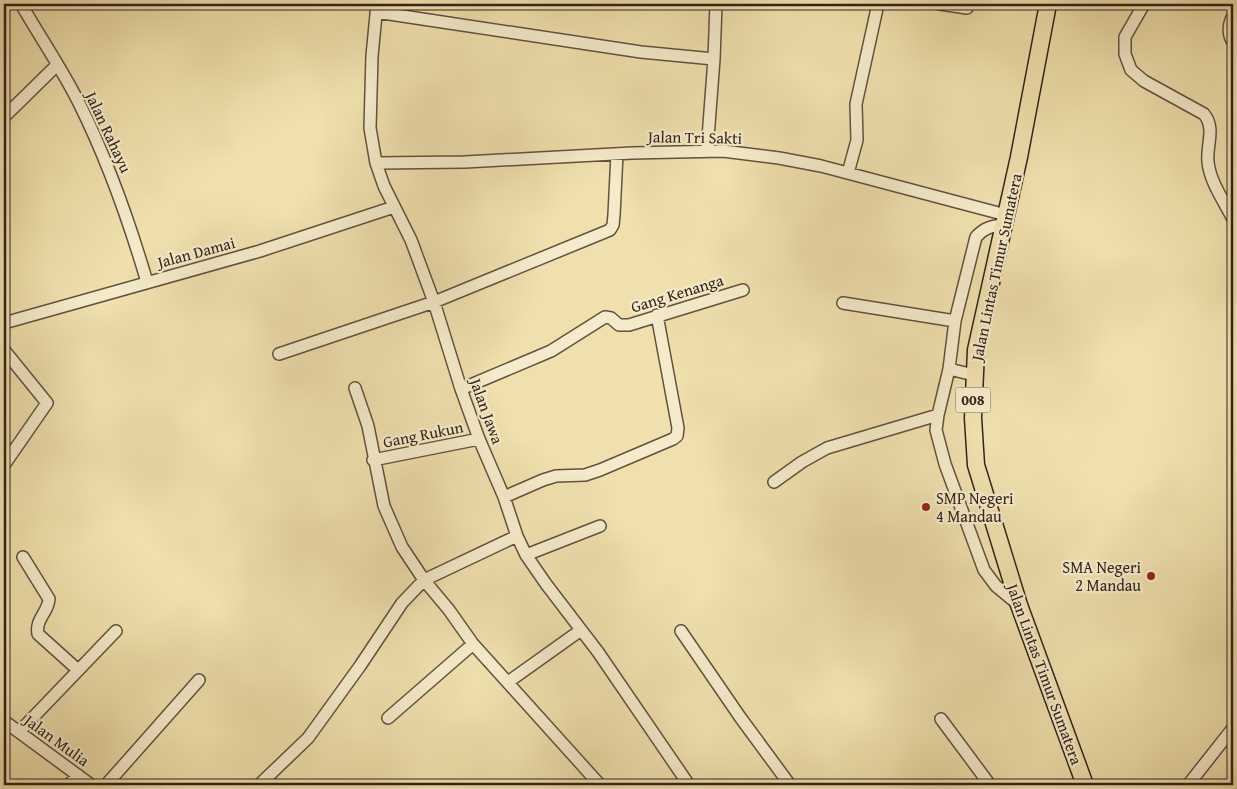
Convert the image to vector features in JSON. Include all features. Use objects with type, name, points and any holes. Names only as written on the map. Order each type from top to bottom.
[{"type":"highway","name":"Jalan Lintas Timur Sumatera","points":[[1048,4],[1019,157],[976,350],[972,418],[976,465],[1019,606],[1084,785]]},
{"type":"street","name":"Jalan Rahayu","points":[[21,4],[78,102],[111,174],[133,233],[147,282]]},
{"type":"street","points":[[707,151],[716,4]]},
{"type":"street","points":[[848,173],[857,140],[856,104],[878,4]]},
{"type":"street","points":[[940,4],[967,8]]},
{"type":"street","points":[[1144,4],[1125,37],[1125,54],[1131,70],[1144,81],[1204,114],[1209,120],[1211,128],[1208,161],[1216,187],[1233,219]]},
{"type":"street","points":[[377,8],[641,52],[714,60]]},
{"type":"street","name":"Jalan Jawa","points":[[377,8],[372,56],[370,128],[376,163],[384,186],[411,240],[434,302],[461,389],[517,536],[526,555],[598,652],[689,785]]},
{"type":"street","points":[[1233,16],[1230,21],[1229,32],[1233,42]]},
{"type":"street","points":[[4,117],[57,65]]},
{"type":"street","name":"Jalan Tri Sakti","points":[[376,163],[465,162],[724,150],[779,158],[848,173],[1005,220]]},
{"type":"street","points":[[279,354],[434,302],[610,230],[614,215],[617,154]]},
{"type":"street","name":"Jalan Damai","points":[[4,323],[260,251],[394,207]]},
{"type":"street","points":[[1005,220],[990,226],[976,237],[955,321],[949,369],[936,430],[945,464],[984,570],[996,586],[1019,606]]},
{"type":"street","name":"Gang Kenanga","points":[[461,389],[551,351],[605,317],[624,326],[743,290]]},
{"type":"street","points":[[843,303],[955,321]]},
{"type":"street","points":[[504,498],[556,476],[585,475],[600,470],[677,436],[678,428],[657,315]]},
{"type":"street","points":[[4,350],[47,403],[4,465]]},
{"type":"street","points":[[949,369],[974,375]]},
{"type":"street","points":[[355,388],[368,426],[373,460],[384,506],[402,547],[424,580],[449,610],[473,644],[600,785]]},
{"type":"street","points":[[774,482],[802,462],[827,448],[938,415]]},
{"type":"street","name":"Gang Rukun","points":[[373,460],[479,439]]},
{"type":"street","points":[[526,555],[600,526]]},
{"type":"street","points":[[259,785],[308,738],[370,652],[402,603],[424,580],[517,536]]},
{"type":"street","points":[[23,557],[49,599],[48,606],[37,625],[38,634],[78,670]]},
{"type":"street","points":[[508,682],[581,630]]},
{"type":"street","points":[[19,732],[116,631]]},
{"type":"street","points":[[681,632],[790,785]]},
{"type":"street","points":[[388,718],[473,644]]},
{"type":"street","points":[[106,785],[199,680]]},
{"type":"street","points":[[941,719],[990,785]]},
{"type":"street","name":"Jalan Mulia","points":[[4,721],[91,785]]},
{"type":"street","points":[[1188,785],[1233,728]]},
{"type":"street","points":[[68,785],[78,775]]},
{"type":"place","name":"SMP Negeri 4 Mandau","points":[[926,507]]},
{"type":"place","name":"SMA Negeri 2 Mandau","points":[[1151,576]]}]
